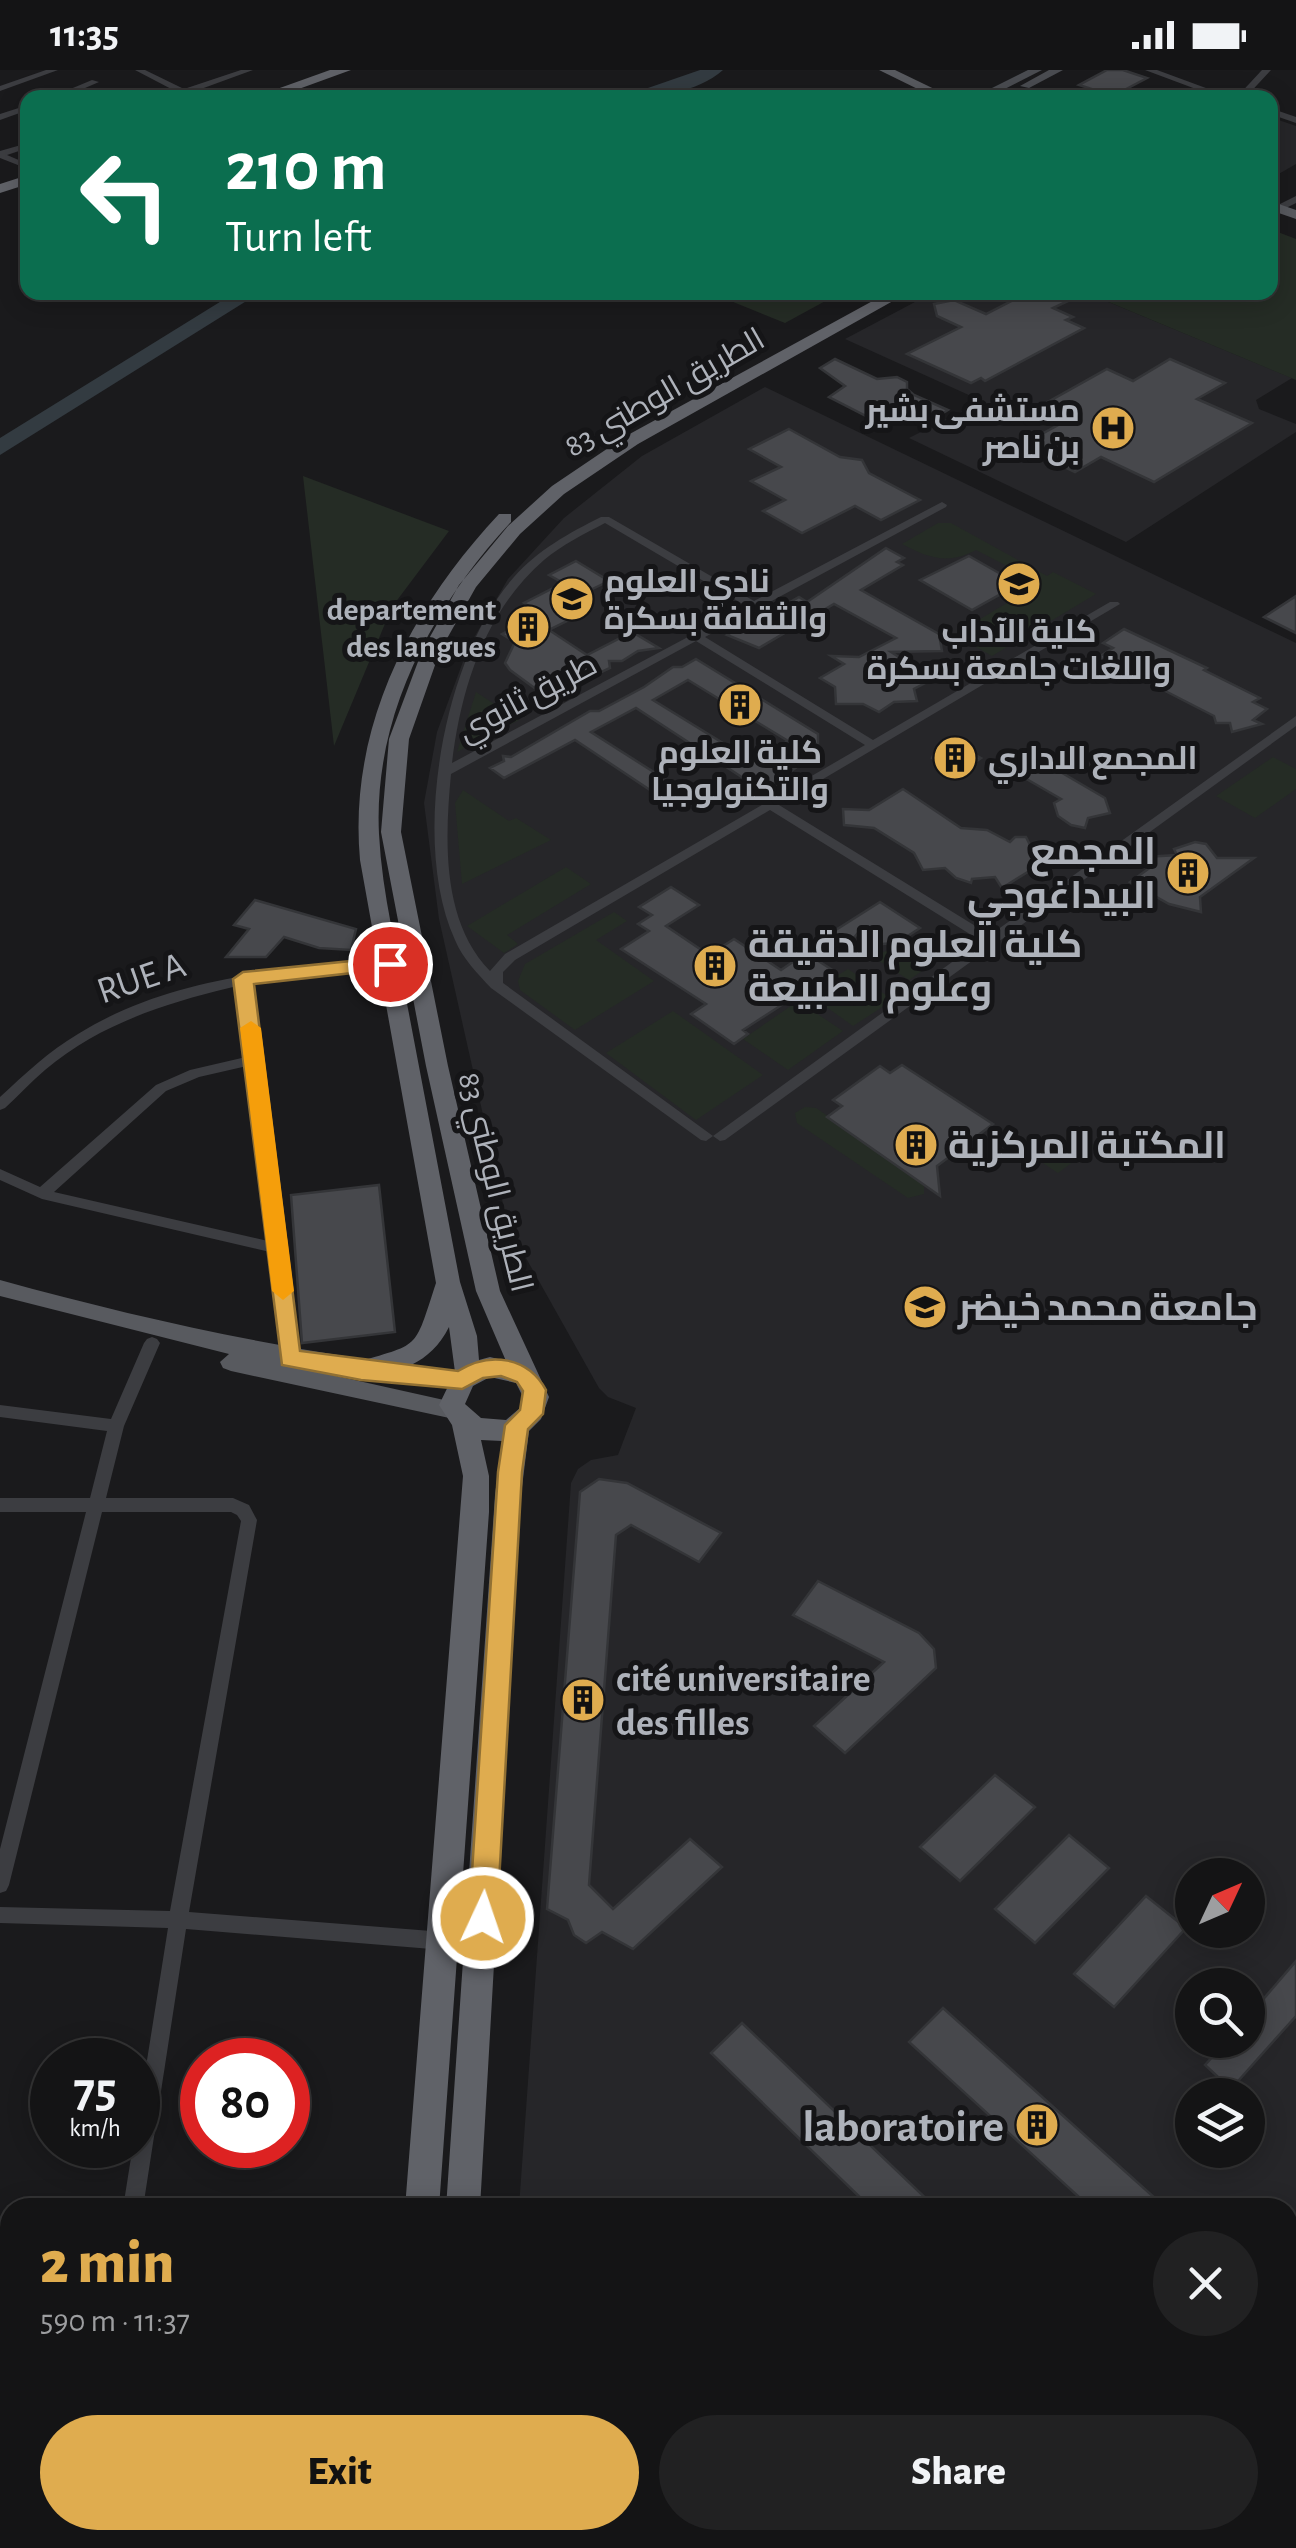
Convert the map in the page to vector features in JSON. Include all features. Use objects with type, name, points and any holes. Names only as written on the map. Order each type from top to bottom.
[{"type":"highway","points":[[283,90],[344,70]]},
{"type":"highway","points":[[304,90],[364,70]]},
{"type":"highway","name":"الطريق الوطني 83","points":[[465,1377],[464,1336],[448,1282],[370,858],[368,805],[382,724],[408,654],[451,580],[473,550],[525,498],[588,452],[861,300]]},
{"type":"highway","name":"الطريق الوطني 83","points":[[525,1375],[488,1291],[436,1066],[391,832],[400,740],[430,651],[468,585],[514,530],[558,490],[632,440],[887,300]]},
{"type":"highway","points":[[361,1371],[405,1360],[427,1345],[438,1331],[448,1282]]},
{"type":"highway","points":[[423,2198],[477,1494],[453,1394],[465,1377],[490,1367],[525,1375],[535,1390],[536,1405],[517,1425],[488,1432],[460,1417]]},
{"type":"highway","points":[[464,2198],[508,1495],[517,1425]]},
{"type":"main road","points":[[885,70],[929,90]]},
{"type":"main road","points":[[993,90],[1037,70]]},
{"type":"main road","points":[[1017,90],[1058,70]]},
{"type":"main road","points":[[0,1288],[61,1306],[290,1358],[361,1371],[465,1377]]},
{"type":"main road","points":[[0,1301],[152,1343],[460,1417]]},
{"type":"street","points":[[0,89],[54,70]]},
{"type":"street","points":[[143,72],[159,70]]},
{"type":"street","points":[[192,90],[249,70]]},
{"type":"street","points":[[1149,70],[1206,90]]},
{"type":"street","points":[[1248,90],[1267,70]]},
{"type":"street","points":[[143,72],[177,90]]},
{"type":"street","points":[[74,90],[95,82]]},
{"type":"street","name":"طريق ثانوي","points":[[942,506],[446,772],[439,824],[457,936],[474,967],[713,1136],[990,941]]},
{"type":"street","points":[[446,772],[457,706],[476,649],[505,593],[536,560],[560,543],[605,520],[754,606]]},
{"type":"street","points":[[496,985],[496,970],[510,957],[1114,604]]},
{"type":"street","points":[[696,637],[874,745]]},
{"type":"street","points":[[770,805],[990,941],[1296,720]]},
{"type":"street","name":"RUE A","points":[[0,1106],[39,1065],[91,1029],[150,1005],[243,979],[390,964]]},
{"type":"street","points":[[243,979],[256,1059],[290,1358]]},
{"type":"street","points":[[42,1194],[161,1088],[195,1073],[256,1059]]},
{"type":"street","points":[[0,1174],[42,1194],[278,1249]]},
{"type":"street","points":[[0,1884],[116,1426],[152,1343]]},
{"type":"street","points":[[0,1411],[116,1426]]},
{"type":"street","points":[[0,1505],[232,1505],[244,1510],[249,1520],[178,1920],[135,2198]]},
{"type":"street","points":[[0,1915],[178,1920],[444,1941]]},
{"type":"shaded area","points":[[1278,120],[1296,126],[1296,164],[1278,174]]},
{"type":"shaded area","points":[[1278,232],[1296,239],[1296,380],[1104,300],[1278,300]]},
{"type":"shaded area","points":[[728,300],[827,300],[785,323]]},
{"type":"shaded area","name":"مستشفى بشير بن ناصر","points":[[919,300],[1104,300],[1292,378],[1256,400],[1259,409],[1296,424],[1296,432],[1126,542],[909,438],[982,401],[845,339]]},
{"type":"shaded area","name":"جامعة محمد خيضر","points":[[765,387],[1296,643],[1296,2198],[520,2198],[571,1483],[578,1469],[591,1460],[618,1455],[636,1408],[608,1397],[599,1388],[508,1226],[439,919],[424,803],[437,732],[468,648],[508,579],[564,518],[642,456]]},
{"type":"shaded area","points":[[303,476],[449,531],[392,607],[334,746]]},
{"type":"shaded area","points":[[938,523],[951,523],[1047,576],[1053,572],[1096,594],[992,656],[971,644],[967,627],[1040,583],[976,550],[938,558],[902,544]]},
{"type":"shaded area","points":[[476,692],[519,720],[457,752]]},
{"type":"shaded area","points":[[1273,757],[1296,769],[1296,789],[1255,818],[1216,796]]},
{"type":"shaded area","points":[[463,790],[509,821],[516,818],[551,840],[462,884],[455,803]]},
{"type":"shaded area","points":[[566,867],[591,884],[507,935],[518,944],[504,953],[467,926]]},
{"type":"shaded area","points":[[614,912],[627,921],[596,940],[654,981],[575,1030],[520,990],[518,981],[525,964]]},
{"type":"shaded area","points":[[943,934],[961,944],[909,980],[873,957],[915,937]]},
{"type":"shaded area","points":[[848,969],[893,1000],[853,1026],[808,994]]},
{"type":"shaded area","points":[[798,1001],[843,1031],[788,1070],[743,1039]]},
{"type":"shaded area","points":[[673,1011],[763,1075],[696,1120],[606,1053]]},
{"type":"shaded area","points":[[805,1107],[816,1108],[924,1182],[924,1194],[908,1198],[797,1123],[795,1113]]},
{"type":"shaded area","points":[[1077,1135],[1094,1146],[1058,1173],[1040,1161]]},
{"type":"building","points":[[1107,70],[1123,70],[1147,78],[1124,90],[1094,90],[1079,85]]},
{"type":"building","points":[[954,300],[986,314],[1013,300],[1062,300],[1066,302],[1053,308],[1073,317],[1066,320],[1084,328],[985,381],[981,378],[971,383],[907,354],[961,327],[937,316],[934,304]]},
{"type":"building","points":[[835,359],[877,379],[897,377],[907,382],[907,389],[914,395],[948,410],[930,421],[895,405],[870,418],[829,397],[845,386],[820,368]]},
{"type":"building","name":"مستشفى بشير بن ناصر","points":[[1170,359],[1225,383],[1197,399],[1252,423],[1154,482],[1101,457],[1075,472],[1020,446],[1058,425],[1030,412],[1107,369],[1133,381]]},
{"type":"building","points":[[789,429],[840,457],[862,460],[869,473],[920,500],[881,520],[855,506],[802,533],[763,511],[785,500],[751,481],[781,467],[749,449]]},
{"type":"building","points":[[886,548],[904,558],[897,562],[903,565],[861,590],[939,634],[942,651],[891,652],[933,679],[914,689],[917,701],[894,702],[879,712],[863,704],[836,704],[835,687],[820,678],[844,664],[831,656],[859,657],[896,638],[834,604],[759,648],[727,635],[799,597],[807,602]]},
{"type":"building","points":[[969,556],[1019,584],[972,610],[920,580]]},
{"type":"building","name":"departement des langues","points":[[576,561],[609,581],[572,599],[589,610],[549,630],[587,655],[632,632],[659,648],[638,651],[622,661],[609,661],[610,668],[557,693],[544,695],[505,663],[515,642],[502,634],[541,614],[524,603],[563,583],[549,575]]},
{"type":"building","points":[[1296,596],[1296,633],[1264,617]]},
{"type":"building","points":[[1124,629],[1260,698],[1253,702],[1267,709],[1253,720],[1262,724],[1232,732],[1230,723],[1216,723],[1214,716],[1099,657],[1113,648],[1103,643]]},
{"type":"building","points":[[696,659],[818,734],[818,743],[803,752],[811,757],[763,791],[636,708],[591,732],[685,792],[668,802],[575,740],[504,778],[490,768],[504,761],[503,756],[511,757],[590,711],[599,711],[644,687],[673,667]],"holes":[[[688,680],[788,741],[745,766],[744,756],[653,700]]]},
{"type":"building","name":"المجمع الاداري","points":[[952,742],[981,758],[959,773],[932,758],[937,747]]},
{"type":"building","points":[[1045,763],[1105,798],[1110,813],[1088,818],[1085,828],[1058,816],[1054,803],[1061,799],[1023,777]]},
{"type":"building","points":[[903,789],[961,828],[987,830],[1010,842],[1015,837],[1026,837],[1035,855],[1031,870],[1002,888],[995,877],[972,879],[971,883],[956,878],[945,868],[923,870],[914,853],[874,828],[844,825],[843,809],[869,810]]},
{"type":"building","name":"المجمع البيداغوجي","points":[[1195,842],[1206,844],[1217,858],[1254,858],[1200,897],[1201,912],[1169,904],[1130,882],[1155,864],[1143,857],[1177,855],[1174,849]]},
{"type":"building","name":"كلية العلوم الدقيقة وعلوم الطبيعة","points":[[671,887],[699,905],[666,926],[709,955],[734,939],[781,970],[806,953],[834,971],[743,1030],[748,1034],[734,1044],[691,1014],[706,1004],[621,949],[649,931],[638,924],[652,915],[639,907]]},
{"type":"building","points":[[255,900],[356,929],[351,950],[319,948],[284,937],[266,957],[226,957],[249,929],[234,925]]},
{"type":"building","name":"كلية العلوم الدقيقة وعلوم الطبيعة","points":[[880,902],[920,928],[897,943],[882,944],[862,941],[857,934],[848,945],[831,933]]},
{"type":"building","name":"المكتبة المركزية","points":[[902,1065],[993,1124],[937,1166],[940,1196],[827,1117],[842,1106],[833,1100],[880,1066],[890,1073]]},
{"type":"building","points":[[379,1185],[395,1332],[302,1343],[291,1195]]},
{"type":"building","name":"cité universitaire des filles","points":[[599,1479],[627,1483],[721,1533],[699,1562],[631,1525],[616,1535],[589,1885],[613,1909],[690,1839],[722,1867],[633,1949],[602,1932],[586,1943],[574,1935],[568,1920],[547,1909],[580,1492]]},
{"type":"building","name":"cité universitaire des filles","points":[[818,1581],[919,1633],[934,1649],[936,1668],[845,1753],[814,1726],[884,1662],[793,1615]]},
{"type":"building","name":"cité universitaire des filles","points":[[995,1775],[1035,1807],[960,1881],[920,1847]]},
{"type":"building","points":[[1069,1835],[1109,1868],[1035,1943],[995,1909]]},
{"type":"building","points":[[1146,1896],[1175,1919],[1175,1940],[1114,2007],[1074,1974]]},
{"type":"building","points":[[1296,1961],[1296,2016],[1265,2051],[1265,1997]]},
{"type":"building","name":"laboratoire","points":[[943,2008],[1155,2198],[1080,2198],[909,2042]]},
{"type":"building","name":"laboratoire","points":[[742,2023],[926,2198],[861,2198],[711,2053]]},
{"type":"building","points":[[1211,2058],[1259,2058],[1241,2078],[1219,2078],[1205,2065]]},
{"type":"waterway","points":[[656,90],[714,70]]},
{"type":"waterway","points":[[0,448],[238,300]]},
{"type":"slow traffic","points":[[251,1028],[283,1291]]},
{"type":"place","name":"مستشفى بشير بن ناصر","points":[[1113,428]]},
{"type":"place","name":"كلية الآداب واللغات جامعة بسكرة","points":[[1019,584]]},
{"type":"place","name":"نادي العلوم والثقافة بسكرة","points":[[572,599]]},
{"type":"place","name":"departement des langues","points":[[528,627]]},
{"type":"place","name":"كلية العلوم والتكنولوجيا","points":[[740,705]]},
{"type":"place","name":"المجمع الاداري","points":[[955,758]]},
{"type":"place","name":"المجمع البيداغوجي","points":[[1188,873]]},
{"type":"place","name":"كلية العلوم الدقيقة وعلوم الطبيعة","points":[[715,966]]},
{"type":"place","name":"المكتبة المركزية","points":[[916,1145]]},
{"type":"place","name":"جامعة محمد خيضر","points":[[925,1307]]},
{"type":"place","name":"cité universitaire des filles","points":[[583,1700]]},
{"type":"place","name":"laboratoire","points":[[1037,2125]]},
{"type":"route","points":[[390,964],[243,979],[256,1059],[290,1358],[361,1371],[462,1380],[478,1370],[502,1367],[525,1375],[535,1390],[536,1405],[524,1422],[517,1425],[510,1472],[483,1918]]}]
